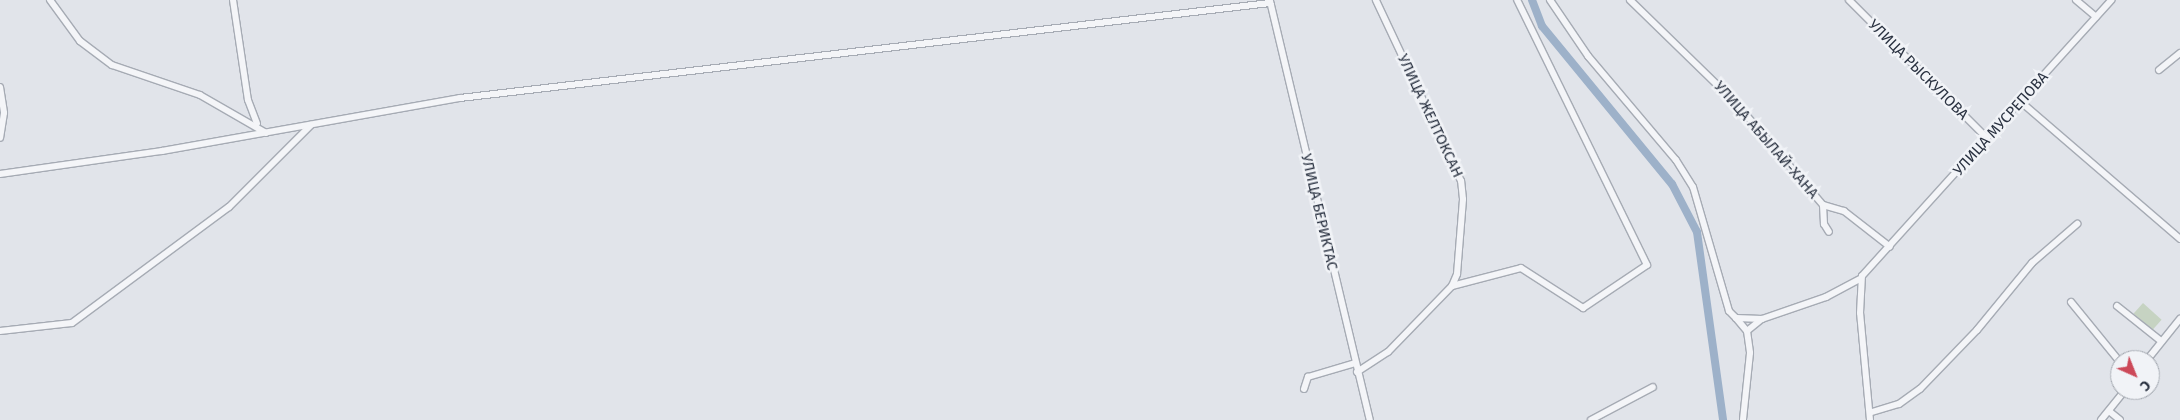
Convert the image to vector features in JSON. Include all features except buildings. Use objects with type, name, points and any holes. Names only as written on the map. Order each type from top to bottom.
[{"type":"street","points":[[50,0],[80,41],[112,65],[200,95],[257,124],[266,133]]},
{"type":"street","points":[[233,0],[248,100],[257,124]]},
{"type":"street","name":"УЛИЦА ЖЕЛТОКСАН","points":[[1376,0],[1461,181],[1457,274],[1452,286]]},
{"type":"street","points":[[1357,372],[1381,358],[1452,286],[1508,268],[1528,269],[1583,308],[1647,265],[1517,0]]},
{"type":"street","points":[[1550,0],[1588,56],[1676,160],[1693,187],[1724,298],[1736,318],[1747,331],[1750,353],[1743,420]]},
{"type":"street","name":"УЛИЦА АБЫЛАЙ-ХАНА","points":[[1630,0],[1735,102],[1823,205],[1844,211],[1890,247]]},
{"type":"street","name":"УЛИЦА РЫСКУЛОВА","points":[[1849,0],[1988,138]]},
{"type":"street","points":[[2076,0],[2096,17]]},
{"type":"street","name":"УЛИЦА МУСРЕПОВА","points":[[1890,247],[2111,0]]},
{"type":"street","points":[[0,174],[266,133],[460,98],[1270,2]]},
{"type":"street","name":"УЛИЦА БЕРИКТАС","points":[[1270,2],[1370,420]]},
{"type":"street","points":[[2159,70],[2180,54]]},
{"type":"street","points":[[0,86],[4,113],[0,138]]},
{"type":"street","points":[[2021,102],[2062,140],[2180,239]]},
{"type":"street","points":[[0,331],[72,323],[228,207],[312,125]]},
{"type":"street","points":[[1823,205],[1824,224],[1829,232]]},
{"type":"street","points":[[1872,412],[1899,404],[1924,385],[2032,263],[2077,224]]},
{"type":"street","points":[[1747,331],[1762,319],[1826,297],[1860,279],[1890,247]]},
{"type":"street","points":[[1860,279],[1872,412],[1870,420]]},
{"type":"street","points":[[2071,302],[2110,350]]},
{"type":"street","points":[[2117,306],[2161,341]]},
{"type":"street","points":[[1736,318],[1762,319]]},
{"type":"street","points":[[2154,350],[2180,319]]},
{"type":"street","points":[[1304,389],[1308,377],[1355,363]]},
{"type":"street","points":[[1591,420],[1601,418],[1653,387]]},
{"type":"street","points":[[2101,420],[2117,400]]},
{"type":"street","points":[[2109,411],[2120,420]]},
{"type":"green space","points":[[2143,303],[2162,320],[2152,330],[2134,313]]},
{"type":"waterway","points":[[1532,0],[1542,26],[1672,184],[1697,232],[1723,420]]}]
